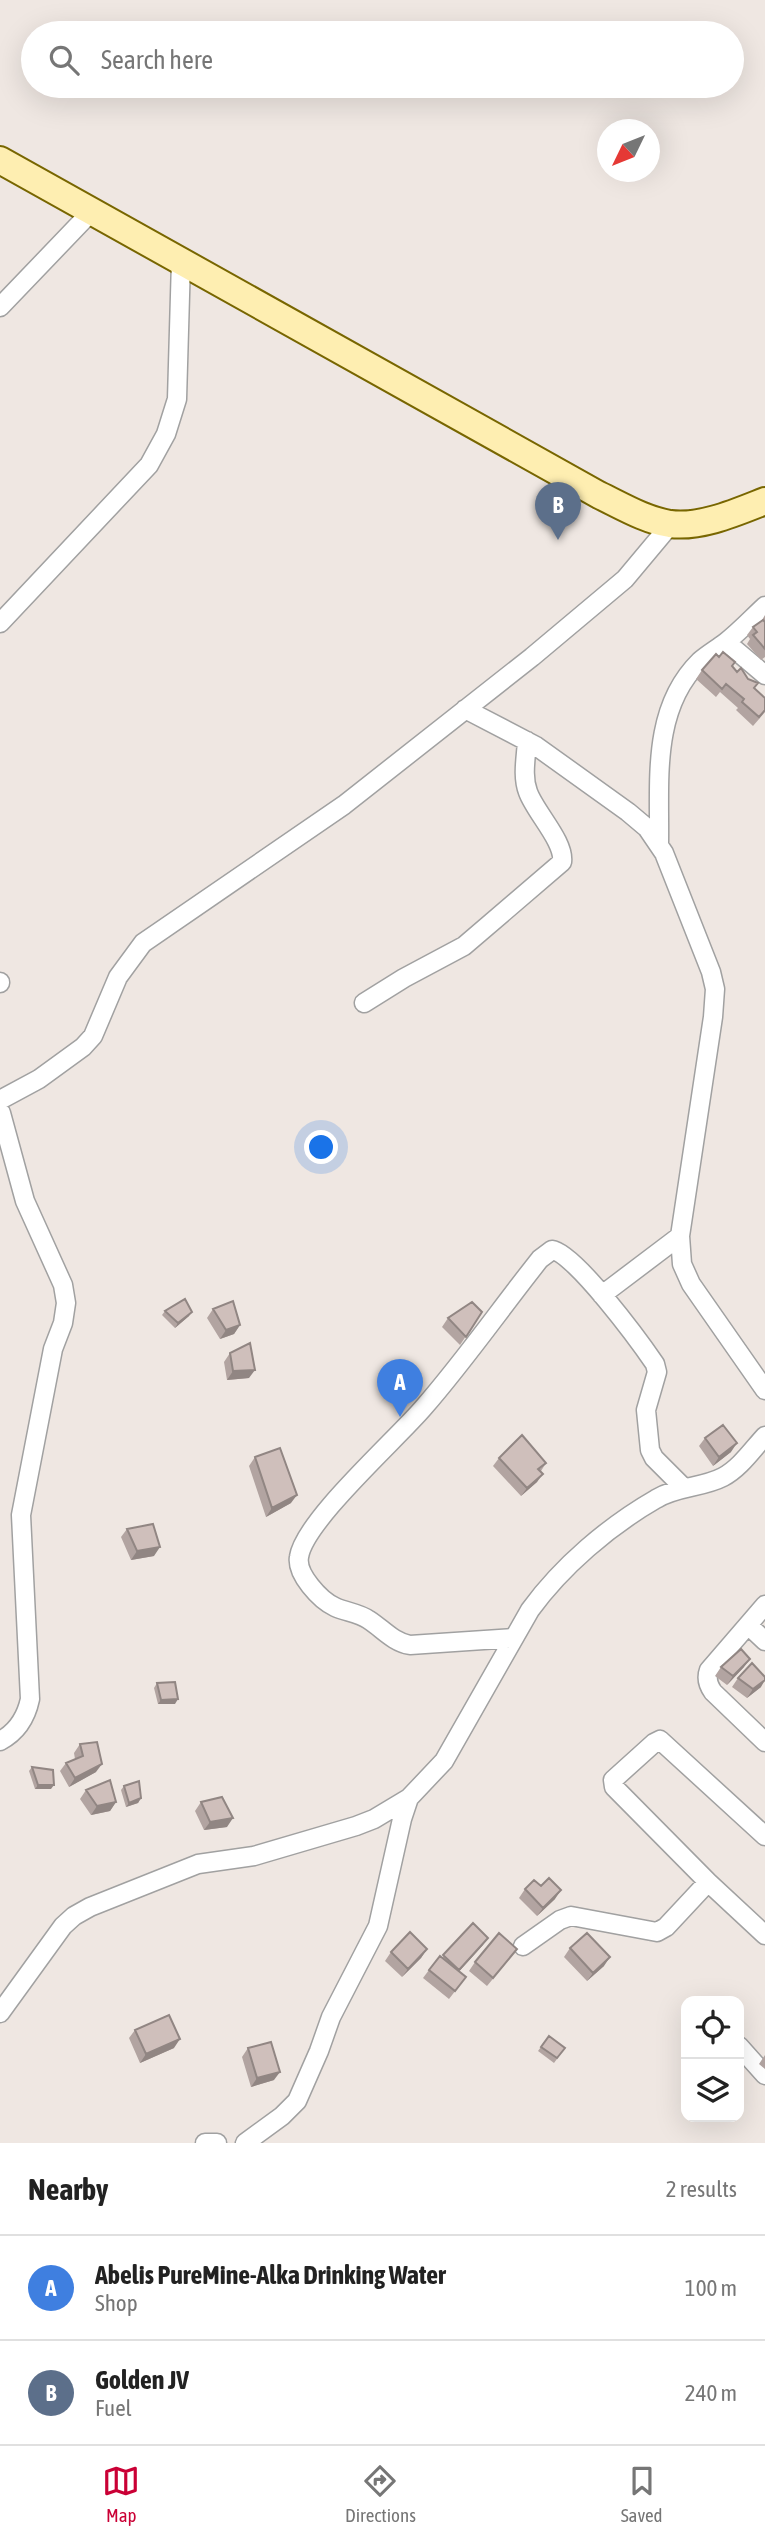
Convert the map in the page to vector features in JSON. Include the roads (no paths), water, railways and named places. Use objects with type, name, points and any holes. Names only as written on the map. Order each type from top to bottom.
[{"type":"street","points":[[0,160],[599,495],[642,516],[671,524],[720,517],[765,500]]},
{"type":"street","points":[[0,307],[92,211]]},
{"type":"street","points":[[0,623],[149,465],[166,434],[177,400],[181,261]]},
{"type":"street","points":[[0,1741],[21,1724],[30,1699],[21,1515],[53,1349],[64,1323],[66,1303],[63,1285],[17,1176],[0,1113],[5,1098],[83,1047],[93,1036],[118,976],[143,943],[344,805],[465,709],[616,587],[671,524]]},
{"type":"street","points":[[659,844],[661,743],[668,710],[687,676],[701,660],[726,642],[765,606]]},
{"type":"street","points":[[726,642],[765,675]]},
{"type":"street","points":[[465,709],[527,741],[628,812],[659,844],[711,972],[715,989],[680,1250],[686,1275],[765,1390]]},
{"type":"street","points":[[364,1003],[464,946],[562,862],[561,850],[527,789],[524,774],[527,741]]},
{"type":"street","points":[[603,1295],[680,1236]]},
{"type":"street","points":[[514,1638],[410,1645],[401,1643],[361,1616],[326,1601],[299,1568],[300,1552],[306,1537],[318,1521],[425,1406],[544,1254],[552,1250],[562,1253],[603,1295],[655,1364],[657,1372],[646,1410],[650,1450],[654,1458],[684,1488]]},
{"type":"street","points":[[0,2013],[63,1926],[90,1906],[198,1864],[246,1858],[356,1826],[374,1819],[409,1798],[444,1761],[530,1610],[556,1578],[623,1521],[656,1499],[684,1488],[709,1483],[734,1471],[765,1436]]},
{"type":"street","points":[[765,1605],[709,1670],[708,1679],[710,1689],[716,1696],[765,1742]]},
{"type":"street","points":[[748,1625],[765,1641]]},
{"type":"street","points":[[765,1836],[660,1740],[613,1780],[612,1784],[765,1936]]},
{"type":"street","points":[[245,2143],[298,2101],[331,2017],[379,1926],[409,1798]]},
{"type":"street","points":[[523,1946],[560,1920],[571,1916],[657,1932],[666,1927],[708,1882]]},
{"type":"street","points":[[744,2051],[765,2074]]},
{"type":"street","points":[[205,2143],[217,2143]]},
{"type":"place","name":"Golden JV","points":[[558,540]]},
{"type":"place","name":"Abelis PureMine-Alka Drinking Water","points":[[400,1417]]}]
